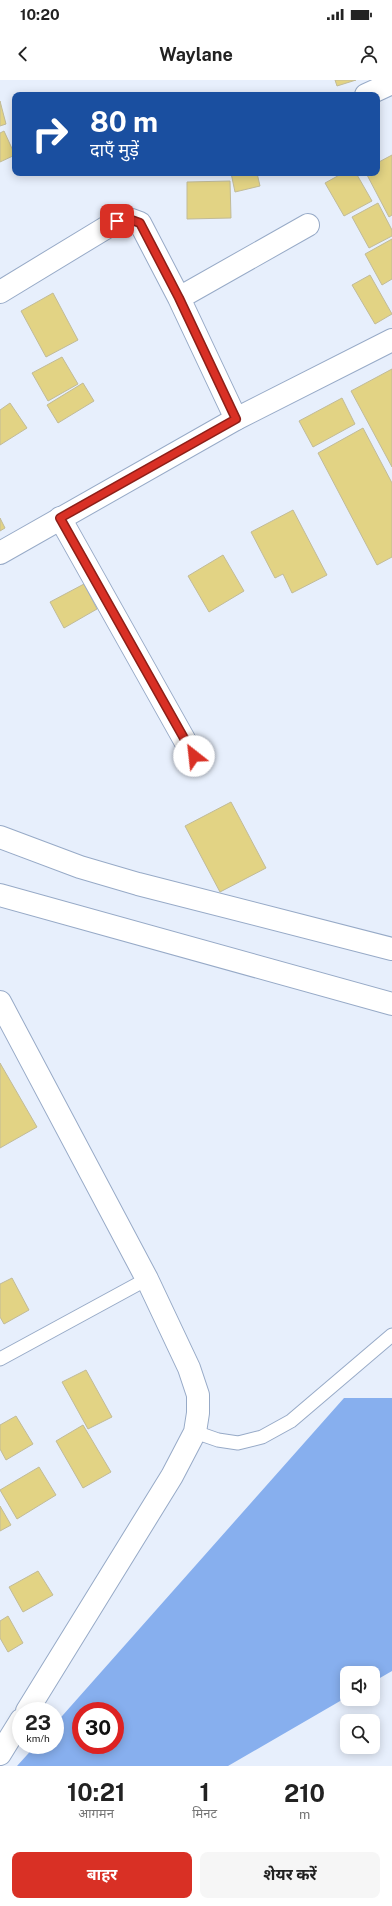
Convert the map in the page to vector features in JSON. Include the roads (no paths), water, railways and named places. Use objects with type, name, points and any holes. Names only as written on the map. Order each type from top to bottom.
[{"type":"street","points":[[372,92],[392,83]]},
{"type":"street","points":[[0,292],[117,221],[129,219],[140,223],[179,298],[236,419]]},
{"type":"street","points":[[179,298],[308,225]]},
{"type":"street","points":[[0,553],[236,419],[392,340]]},
{"type":"street","points":[[60,518],[194,756]]},
{"type":"street","points":[[0,837],[80,867],[138,884],[392,949]]},
{"type":"street","points":[[0,895],[392,1004]]},
{"type":"street","points":[[0,1002],[147,1280],[189,1368],[198,1395],[198,1413],[195,1432],[172,1476],[33,1702]]},
{"type":"street","points":[[0,1754],[12,1735]]},
{"type":"lane","points":[[0,1359],[147,1280]]},
{"type":"lane","points":[[195,1432],[218,1440],[238,1443],[262,1437],[291,1421],[392,1335]]},
{"type":"water","points":[[344,1398],[392,1398],[392,1671],[380,1678],[380,1666],[340,1666],[340,1701],[228,1766],[17,1766],[28,1754],[64,1754],[64,1714],[72,1705],[72,1754],[124,1754],[124,1702],[75,1702]]}]
